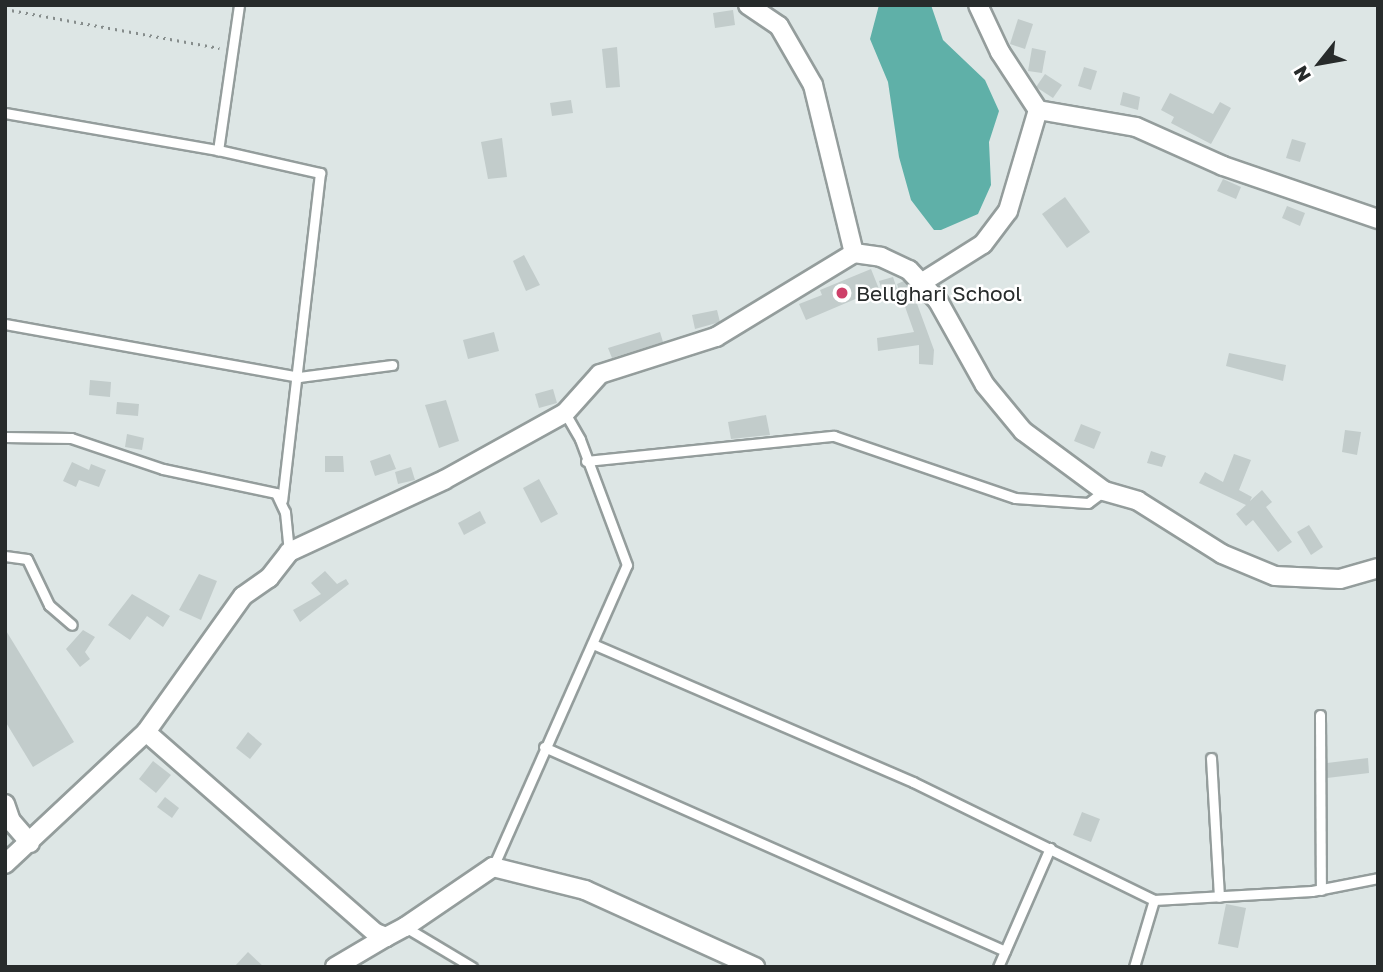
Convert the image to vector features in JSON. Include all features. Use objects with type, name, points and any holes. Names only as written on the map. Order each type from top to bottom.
[{"type":"street","points":[[748,5],[779,26],[813,85],[854,253]]},
{"type":"street","points":[[978,5],[1000,52],[1038,110],[1136,127],[1223,166],[1378,219]]},
{"type":"street","points":[[921,283],[983,244],[1009,211],[1038,110]]},
{"type":"street","points":[[5,864],[146,732],[243,596],[270,578],[289,552],[444,480],[565,413],[600,374],[716,337],[854,253],[900,265],[921,283],[938,301],[985,385],[1023,431],[1104,491],[1138,502],[1223,554],[1275,576],[1340,579],[1378,568]]},
{"type":"street","points":[[146,732],[376,933],[386,936]]},
{"type":"street","points":[[5,804],[11,821],[30,843]]},
{"type":"street","points":[[335,967],[405,927],[494,867],[585,890],[744,965]]},
{"type":"lane","points":[[218,150],[239,5]]},
{"type":"lane","points":[[5,113],[218,150],[320,173],[299,377],[282,500],[289,552]]},
{"type":"lane","points":[[5,324],[299,377],[392,365]]},
{"type":"lane","points":[[494,867],[544,747],[595,645],[627,565],[565,413]]},
{"type":"lane","points":[[586,461],[834,436],[1015,498],[1088,503],[1104,491]]},
{"type":"lane","points":[[5,437],[71,438],[163,469],[276,493],[282,500]]},
{"type":"lane","points":[[5,556],[27,559],[49,605],[72,625]]},
{"type":"lane","points":[[595,645],[913,782],[1154,900],[1321,890],[1378,878]]},
{"type":"lane","points":[[1321,715],[1321,890]]},
{"type":"lane","points":[[544,747],[1005,951]]},
{"type":"lane","points":[[1211,758],[1219,897]]},
{"type":"lane","points":[[998,967],[1050,848]]},
{"type":"lane","points":[[1135,967],[1154,900]]},
{"type":"lane","points":[[405,927],[471,967]]},
{"type":"path","points":[[5,9],[233,51]]},
{"type":"water","points":[[879,5],[931,5],[943,40],[985,80],[999,111],[989,142],[991,185],[978,214],[941,230],[934,230],[911,200],[899,157],[888,82],[870,39]]},
{"type":"building","points":[[733,10],[735,25],[715,28],[713,13]]},
{"type":"building","points":[[1018,19],[1033,24],[1025,49],[1010,44]]},
{"type":"building","points":[[617,47],[620,87],[606,88],[602,49]]},
{"type":"building","points":[[1032,48],[1046,51],[1042,73],[1028,71]]},
{"type":"building","points":[[1084,67],[1097,71],[1091,90],[1078,86]]},
{"type":"building","points":[[1045,74],[1062,85],[1053,98],[1036,87]]},
{"type":"building","points":[[1123,92],[1140,97],[1138,110],[1120,105]]},
{"type":"building","points":[[1170,93],[1213,114],[1220,102],[1231,108],[1211,144],[1171,123],[1174,117],[1161,110]]},
{"type":"building","points":[[571,100],[573,113],[552,116],[550,103]]},
{"type":"building","points":[[502,138],[507,177],[488,179],[481,142]]},
{"type":"building","points":[[1292,139],[1306,143],[1300,162],[1286,158]]},
{"type":"building","points":[[1223,179],[1241,187],[1236,199],[1217,191]]},
{"type":"building","points":[[1065,197],[1090,232],[1067,248],[1042,214]]},
{"type":"building","points":[[1287,206],[1305,213],[1300,226],[1282,218]]},
{"type":"building","points":[[524,255],[540,285],[526,291],[513,261]]},
{"type":"building","points":[[871,269],[879,289],[806,320],[799,304],[822,295],[820,290]]},
{"type":"building","points":[[893,277],[898,292],[884,296],[879,281]]},
{"type":"building","points":[[904,281],[912,290],[934,350],[933,365],[919,364],[919,345],[878,351],[877,338],[914,332],[897,284]]},
{"type":"building","points":[[717,310],[720,322],[695,329],[692,315]]},
{"type":"building","points":[[494,332],[499,351],[468,359],[463,340]]},
{"type":"building","points":[[660,332],[663,342],[612,358],[608,348]]},
{"type":"building","points":[[1229,353],[1286,365],[1283,381],[1226,366]]},
{"type":"building","points":[[90,380],[111,382],[110,397],[89,395]]},
{"type":"building","points":[[553,389],[557,403],[539,408],[535,394]]},
{"type":"building","points":[[446,400],[459,441],[439,448],[425,405]]},
{"type":"building","points":[[117,402],[139,404],[138,416],[116,414]]},
{"type":"building","points":[[766,415],[770,435],[731,439],[728,422]]},
{"type":"building","points":[[1081,424],[1101,432],[1094,449],[1074,441]]},
{"type":"building","points":[[1345,430],[1361,432],[1357,455],[1342,452]]},
{"type":"building","points":[[127,434],[144,438],[142,450],[125,447]]},
{"type":"building","points":[[1151,451],[1166,456],[1162,467],[1147,463]]},
{"type":"building","points":[[390,454],[396,469],[375,476],[370,461]]},
{"type":"building","points":[[1234,454],[1251,460],[1239,490],[1252,497],[1250,501],[1262,490],[1272,502],[1266,507],[1292,542],[1278,552],[1253,520],[1246,526],[1236,514],[1246,505],[1199,483],[1205,472],[1223,482]]},
{"type":"building","points":[[325,456],[343,456],[344,472],[325,472]]},
{"type":"building","points":[[72,462],[89,470],[91,464],[106,470],[99,487],[79,480],[76,487],[63,481]]},
{"type":"building","points":[[411,467],[415,480],[398,484],[395,472]]},
{"type":"building","points":[[539,479],[558,514],[541,523],[523,488]]},
{"type":"building","points":[[480,511],[486,523],[464,535],[458,523]]},
{"type":"building","points":[[1309,525],[1323,547],[1311,555],[1297,532]]},
{"type":"building","points":[[325,571],[337,584],[346,579],[349,584],[300,622],[293,610],[321,594],[311,583]]},
{"type":"building","points":[[199,574],[217,581],[201,620],[179,610]]},
{"type":"building","points":[[132,594],[170,616],[163,627],[147,616],[130,640],[108,625]]},
{"type":"building","points":[[5,629],[74,742],[33,767],[5,721]]},
{"type":"building","points":[[83,630],[95,637],[85,652],[90,659],[80,667],[66,649]]},
{"type":"building","points":[[248,732],[262,744],[250,759],[236,748]]},
{"type":"building","points":[[1368,758],[1369,773],[1327,778],[1327,763]]},
{"type":"building","points":[[153,761],[171,775],[156,793],[139,779]]},
{"type":"building","points":[[165,797],[179,808],[172,818],[157,807]]},
{"type":"building","points":[[1082,812],[1100,819],[1091,842],[1073,835]]},
{"type":"building","points":[[1226,904],[1246,908],[1238,948],[1218,944]]},
{"type":"building","points":[[248,952],[264,967],[234,967]]},
{"type":"place","name":"Bellghari School","points":[[842,293]]}]
